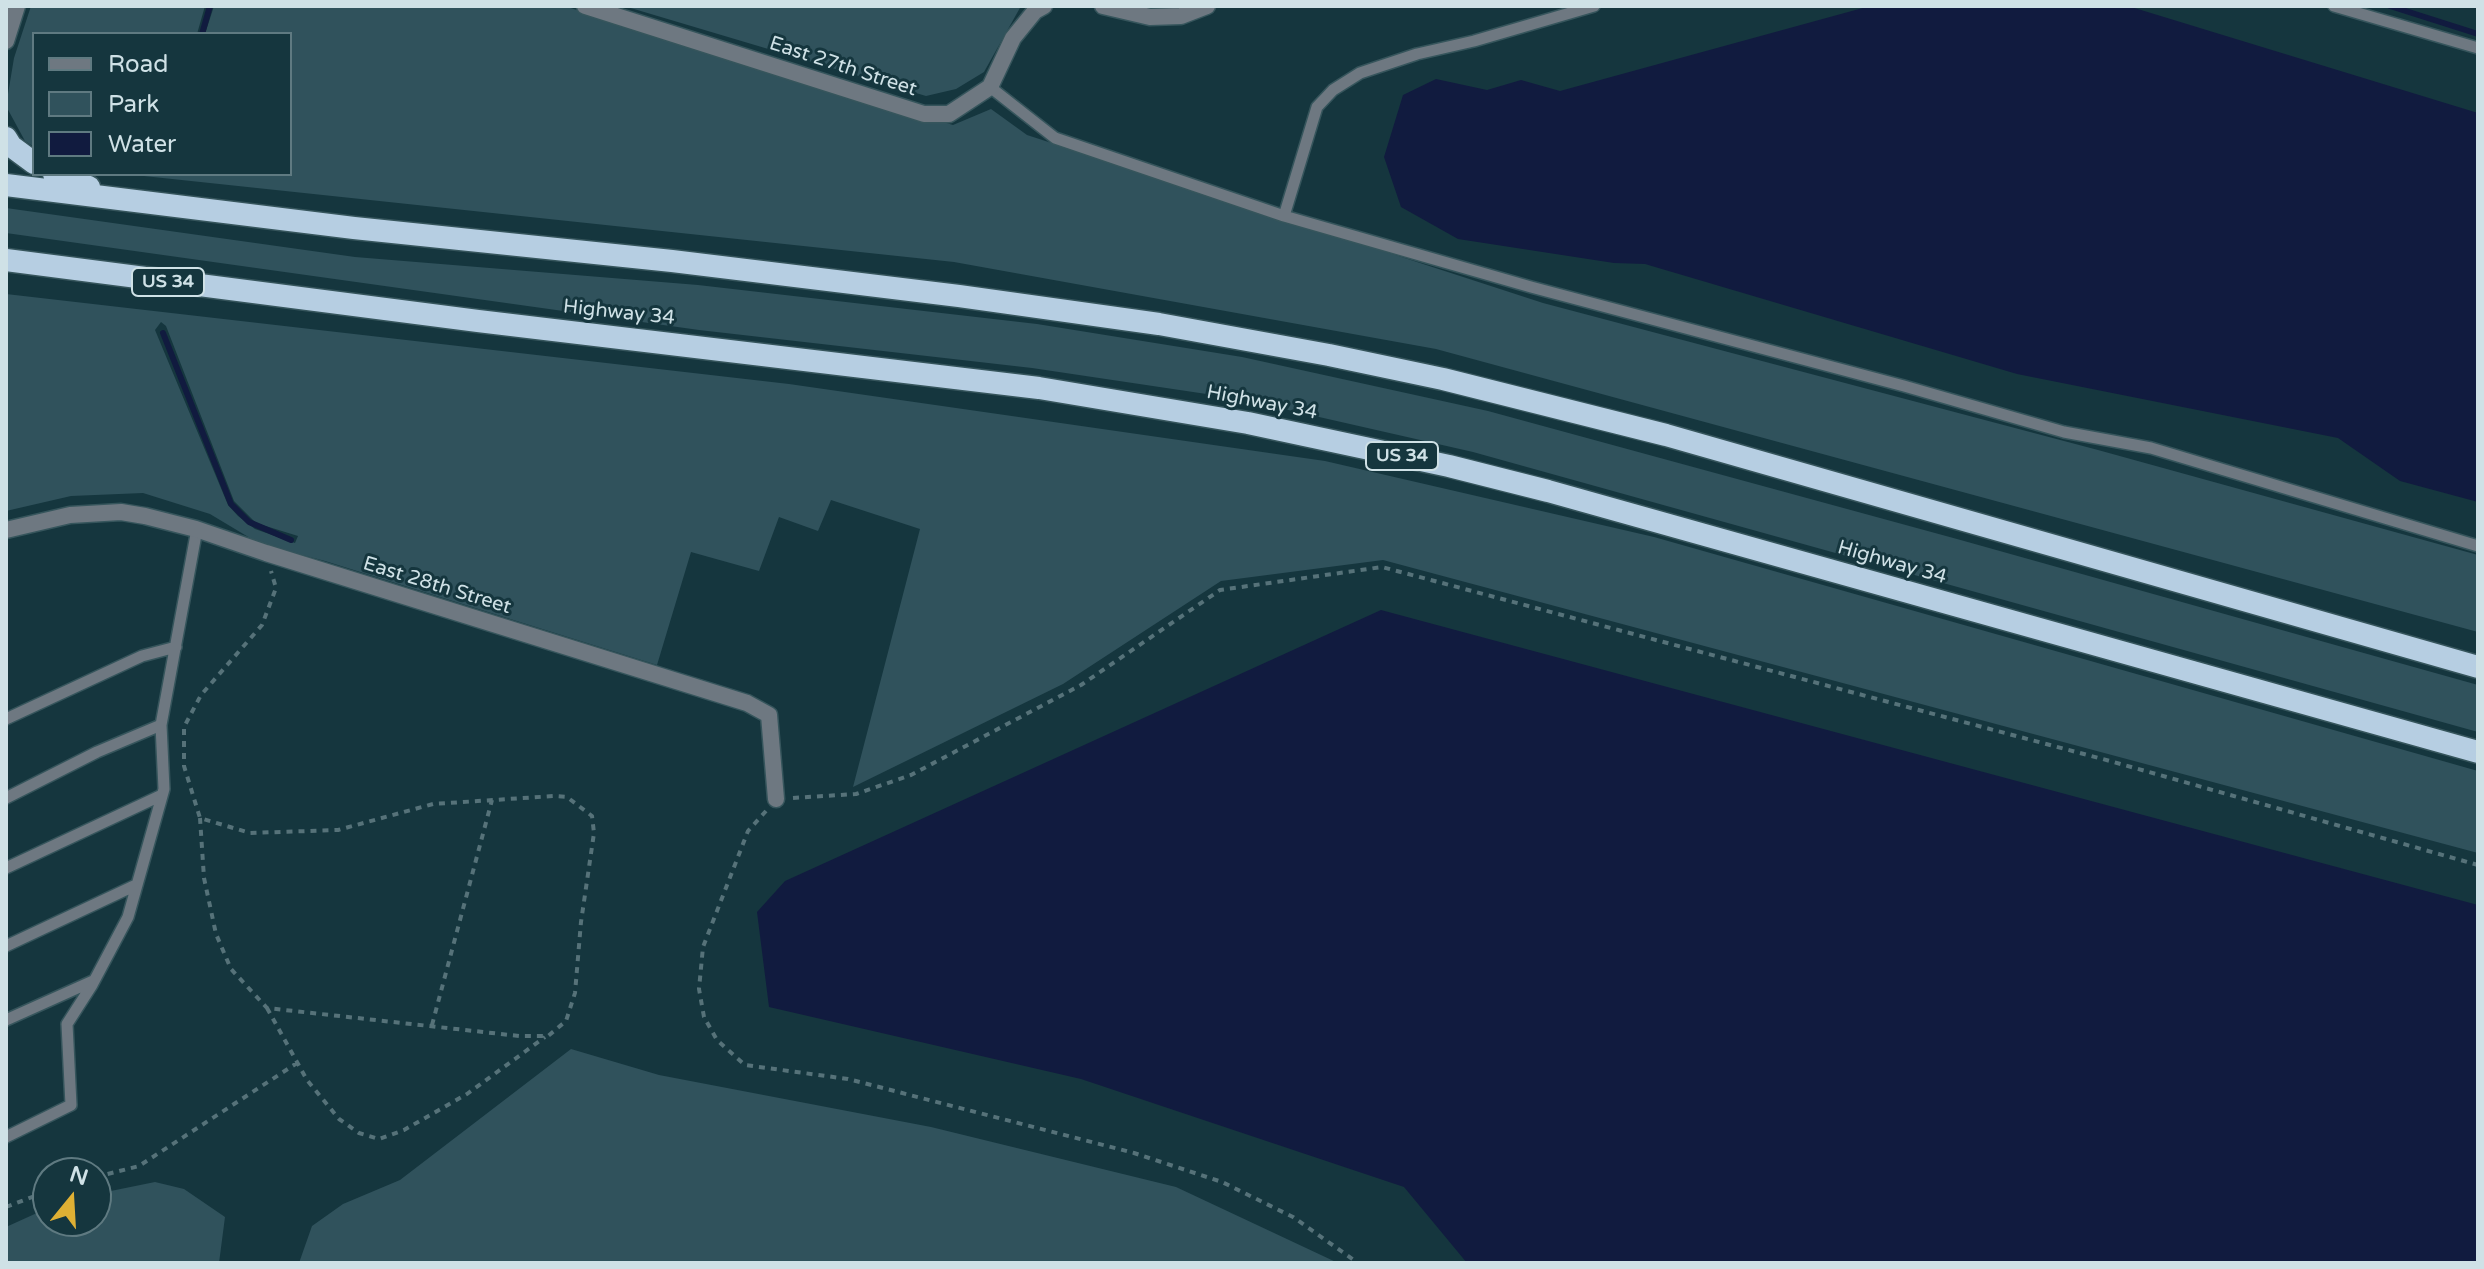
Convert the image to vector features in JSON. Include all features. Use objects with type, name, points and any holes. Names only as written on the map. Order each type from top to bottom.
[{"type":"highway","points":[[6,138],[11,146],[32,162]]},
{"type":"highway","points":[[59,176],[128,202]]},
{"type":"highway","points":[[6,185],[128,202],[944,294],[1159,324],[1343,358],[1443,379],[1666,435],[2478,667]]},
{"type":"highway","name":"Highway 34","points":[[6,260],[478,321],[1039,388],[1248,423],[1449,466],[1548,491],[2478,752]]},
{"type":"highway","points":[[6,269],[40,264]]},
{"type":"street","points":[[6,41],[17,6]]},
{"type":"street","name":"East 27th Street","points":[[585,6],[924,114],[949,114],[990,87]]},
{"type":"street","points":[[990,87],[1013,38],[1035,11],[1044,6]]},
{"type":"street","points":[[1103,6],[1150,17],[1181,16],[1207,6]]},
{"type":"street","name":"East 28th Street","points":[[6,530],[70,515],[121,512],[197,529],[747,703],[769,715],[776,799]]},
{"type":"lane","points":[[1284,216],[1317,107],[1333,90],[1360,73],[1417,54],[1594,6]]},
{"type":"lane","points":[[2334,6],[2478,48]]},
{"type":"lane","points":[[990,87],[1055,138],[1284,216],[1560,295],[1904,386],[2064,432],[2151,448],[2478,546]]},
{"type":"lane","points":[[6,1137],[71,1105],[67,1024],[128,917],[162,795],[161,725],[197,529]]},
{"type":"lane","points":[[6,719],[142,656],[176,647]]},
{"type":"lane","points":[[6,798],[97,752],[161,725]]},
{"type":"lane","points":[[6,868],[162,795]]},
{"type":"lane","points":[[6,946],[136,885]]},
{"type":"lane","points":[[6,1020],[94,981]]},
{"type":"path","points":[[200,818],[250,833],[338,830],[433,804],[567,797],[592,816],[594,833],[581,922],[575,993],[566,1021],[467,1094],[404,1130],[379,1139],[359,1133],[339,1119],[307,1080],[267,1008],[231,969],[216,934],[204,878],[200,818],[184,766],[184,727],[201,695],[262,625],[276,588],[266,553]]},
{"type":"path","points":[[1358,1263],[1293,1217],[1222,1182],[1134,1153],[848,1079],[745,1065],[717,1040],[704,1017],[699,989],[703,947],[748,831],[776,799],[856,794],[911,775],[1081,685],[1220,590],[1382,567],[2110,761],[2478,865]]},
{"type":"path","points":[[432,1025],[492,800]]},
{"type":"path","points":[[267,1008],[519,1036],[548,1036]]},
{"type":"path","points":[[112,1173],[139,1166],[297,1063]]},
{"type":"path","points":[[6,1207],[32,1195]]},
{"type":"green space","points":[[31,6],[205,6],[198,32],[32,32],[32,146],[25,141],[6,106],[14,58]]},
{"type":"green space","points":[[214,6],[564,6],[953,125],[991,109],[1027,135],[1543,303],[2098,450],[2478,555],[2478,632],[1436,349],[954,262],[144,176],[292,176],[292,32],[206,32]]},
{"type":"green space","points":[[624,6],[1021,6],[984,72],[956,89],[926,96]]},
{"type":"green space","points":[[6,208],[355,257],[698,285],[1037,324],[1242,357],[1488,411],[2478,685],[2478,732],[1473,452],[1240,399],[1032,368],[699,330],[6,233]]},
{"type":"green space","points":[[6,294],[789,384],[1325,461],[1654,537],[2478,771],[2478,853],[1383,560],[1221,581],[1063,684],[853,787],[920,529],[831,500],[818,531],[779,517],[759,571],[691,552],[657,665],[325,561],[260,544],[210,514],[143,493],[71,496],[6,511]],"holes":[[[161,322],[166,326],[234,501],[256,523],[298,536],[295,543],[255,529],[228,505],[155,330]]]},
{"type":"green space","points":[[571,1049],[659,1075],[931,1127],[1176,1187],[1338,1263],[299,1263],[312,1226],[343,1204],[400,1180]]},
{"type":"green space","points":[[155,1182],[184,1189],[225,1217],[219,1263],[6,1263],[6,1227],[32,1215],[32,1237],[112,1237],[112,1191]]},
{"type":"water","points":[[1870,6],[2128,6],[2478,113],[2478,502],[2400,481],[2338,438],[2017,374],[1645,264],[1614,263],[1458,239],[1401,207],[1384,157],[1403,95],[1436,79],[1487,90],[1521,80],[1560,91]]},
{"type":"water","points":[[1381,610],[2478,905],[2478,1263],[1467,1263],[1404,1187],[1081,1079],[769,1007],[757,912],[785,881]]},
{"type":"waterway","points":[[203,32],[210,6]]},
{"type":"waterway","points":[[2390,6],[2478,34]]},
{"type":"waterway","points":[[163,333],[231,504],[249,522],[291,540]]}]
